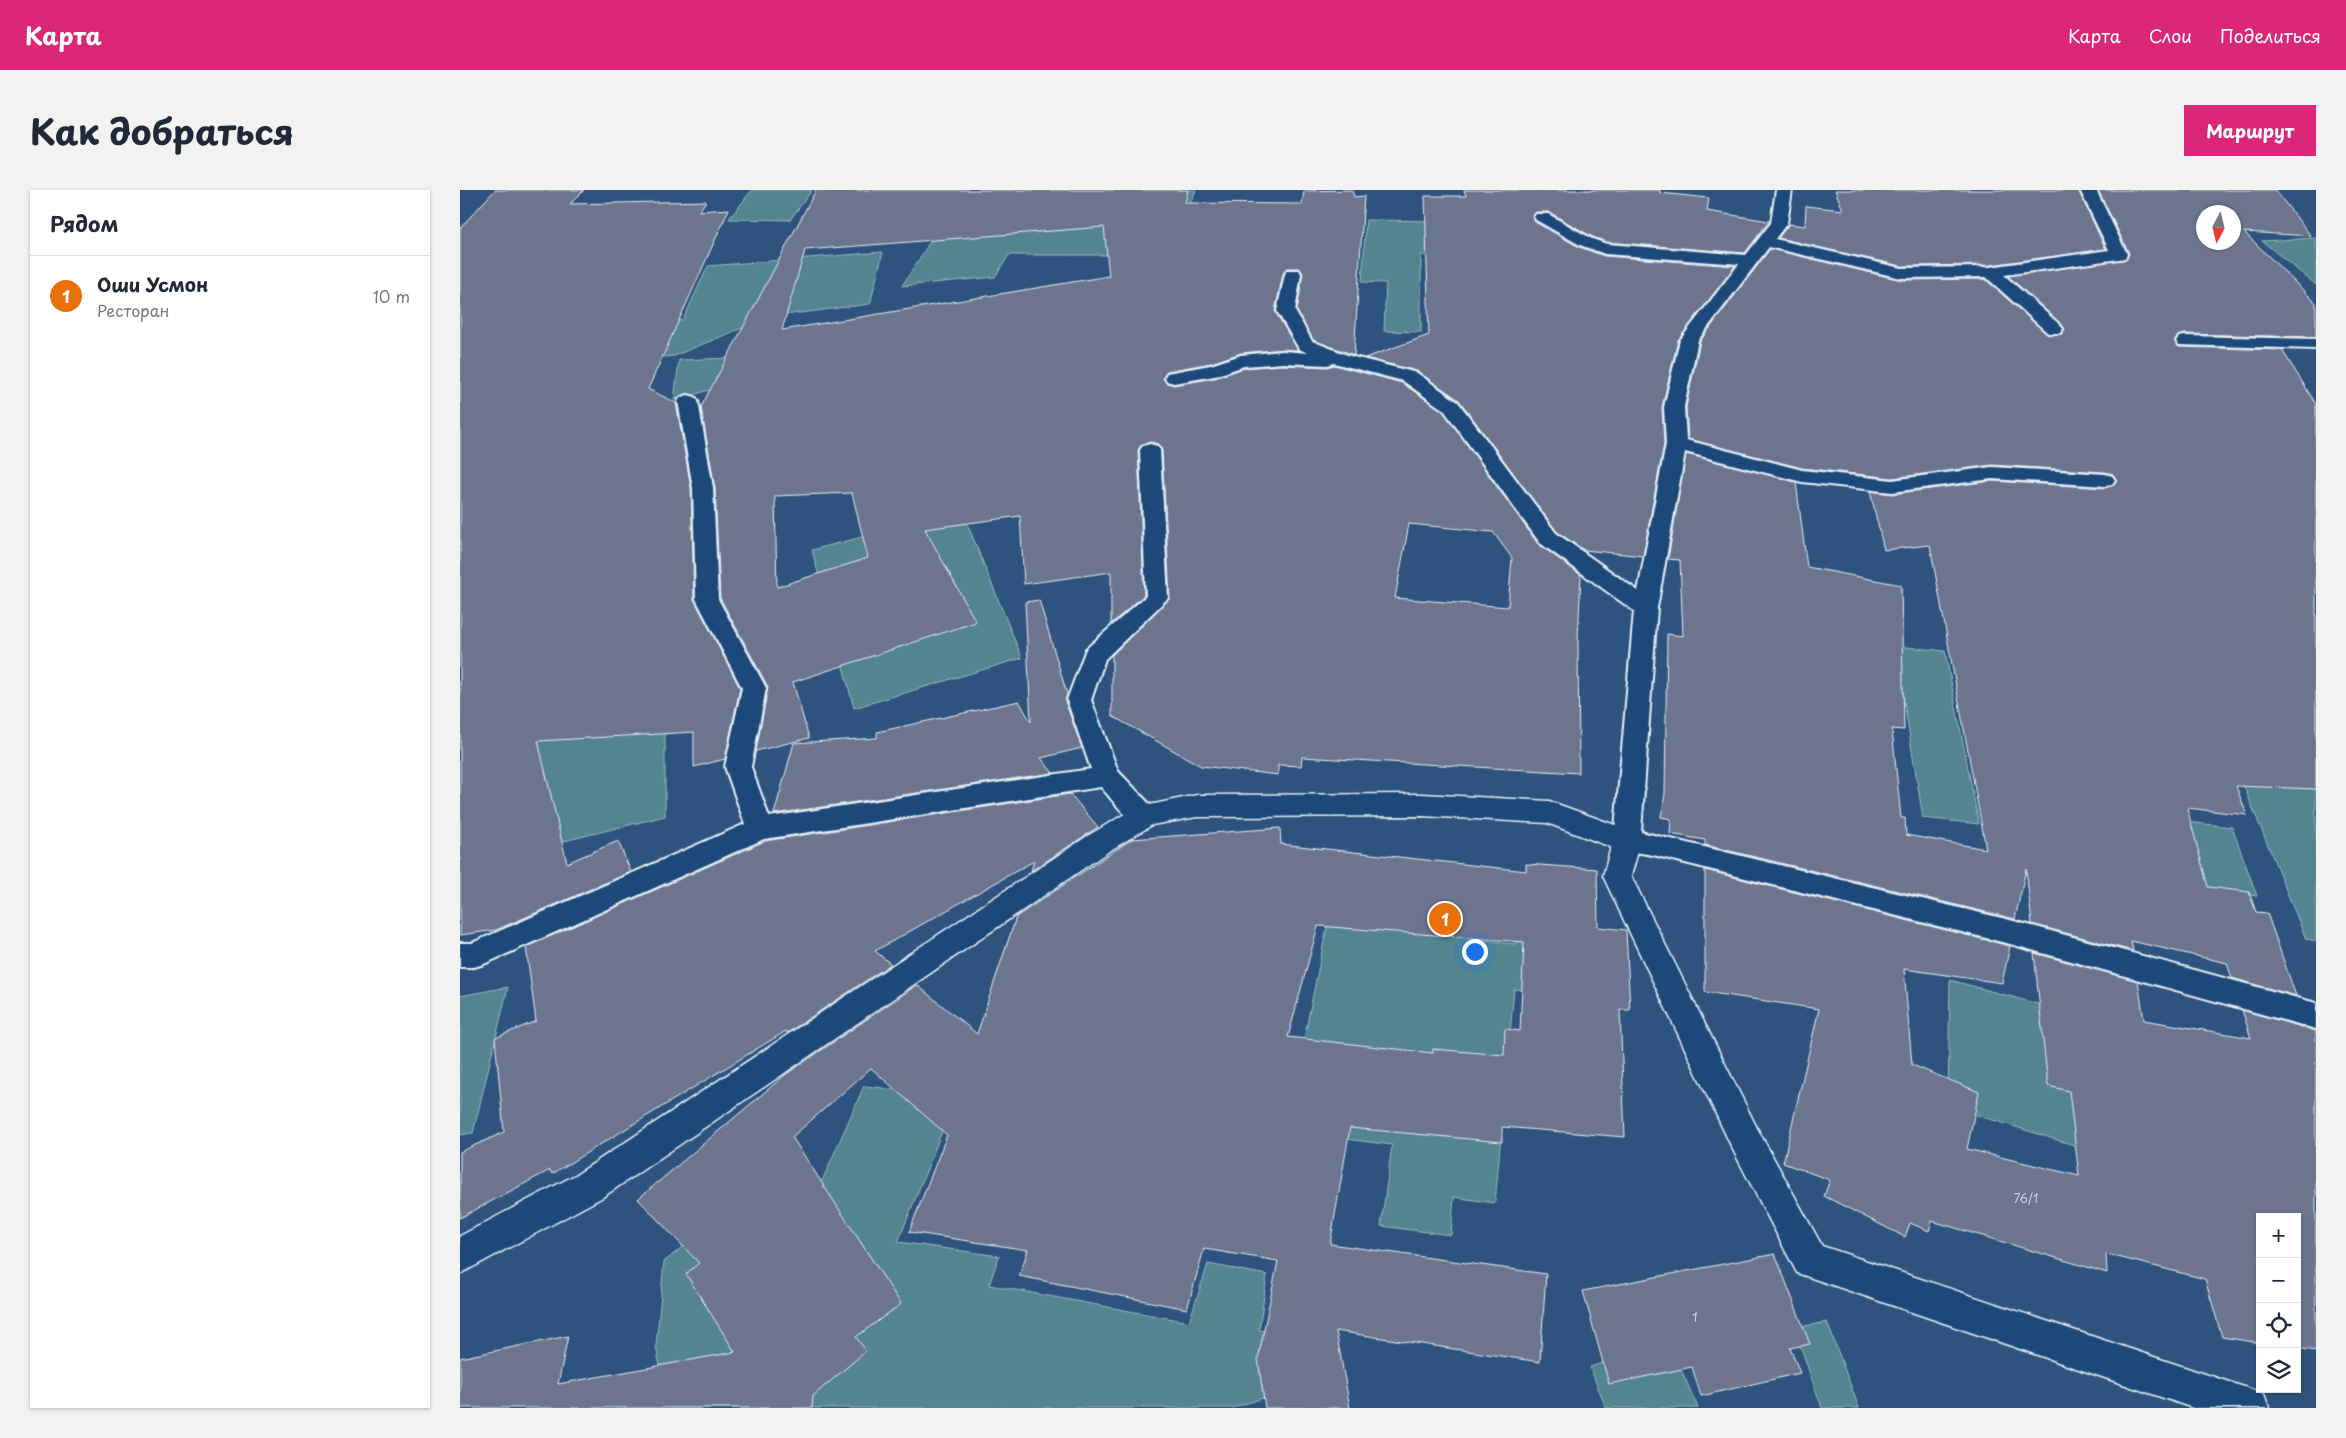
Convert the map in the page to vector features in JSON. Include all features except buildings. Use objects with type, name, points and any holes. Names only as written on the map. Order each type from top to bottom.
[{"type":"street","points":[[460,1256],[591,1185],[1099,843],[1145,816],[1197,806],[1422,805],[1549,812],[1627,841],[1617,876],[1745,1139],[1810,1260],[2250,1408]]},
{"type":"lane","points":[[1784,190],[1779,223],[1766,242],[1744,266],[1689,340],[1674,407],[1676,444],[1646,608],[1627,841],[1653,844],[2010,932],[2316,1016]]},
{"type":"lane","points":[[1766,242],[1901,273],[1990,272],[2118,254],[2088,190]]},
{"type":"lane","points":[[1542,218],[1586,242],[1605,249],[1750,260]]},
{"type":"lane","points":[[1990,272],[2054,329]]},
{"type":"lane","points":[[1293,274],[1286,311],[1305,345],[1343,360],[1410,377],[1451,406],[1548,538],[1646,608]]},
{"type":"lane","points":[[2185,341],[2316,344]]},
{"type":"lane","points":[[1174,376],[1215,370],[1241,361],[1283,357],[1343,360]]},
{"type":"lane","points":[[688,400],[703,488],[707,599],[754,688],[738,767],[760,829]]},
{"type":"lane","points":[[1676,444],[1802,476],[1892,486],[1992,473],[2105,480]]},
{"type":"lane","points":[[1145,816],[1107,776],[1079,700],[1094,655],[1157,598],[1150,450]]},
{"type":"lane","points":[[460,954],[474,955],[760,829],[1107,776]]},
{"type":"green space","points":[[752,190],[812,190],[790,220],[729,219]]},
{"type":"green space","points":[[1196,190],[1168,255],[1009,255],[995,277],[902,286],[952,207],[991,229],[1065,230],[1086,191]]},
{"type":"green space","points":[[1366,220],[1449,221],[1450,255],[1421,255],[1421,332],[1384,331],[1386,283],[1362,282]]},
{"type":"green space","points":[[2316,238],[2316,285],[2262,241]]},
{"type":"green space","points":[[883,252],[870,304],[769,317],[674,356],[588,364],[639,323],[683,320],[708,266]]},
{"type":"green space","points":[[839,354],[674,400],[679,360]]},
{"type":"green space","points":[[962,511],[1022,658],[854,708],[812,550]]},
{"type":"green space","points":[[665,634],[665,816],[480,862],[460,680]]},
{"type":"green space","points":[[1895,646],[1945,651],[1979,824],[1923,818]]},
{"type":"green space","points":[[2208,698],[2316,708],[2316,941],[2306,939]]},
{"type":"green space","points":[[2073,810],[2232,827],[2257,896],[2175,886]]},
{"type":"green space","points":[[1522,878],[1609,1001],[1514,989],[1495,1203],[1454,1197],[1451,1235],[1381,1226],[1392,1145],[1285,1131],[1328,922],[1515,944]]},
{"type":"green space","points":[[1950,980],[2137,1031],[2154,1170],[1948,1106]]},
{"type":"green space","points":[[508,987],[473,1133],[460,1135],[460,996]]},
{"type":"green space","points":[[864,1086],[956,1096],[898,1242],[999,1256],[989,1285],[1189,1322],[1208,1264],[1267,1275],[1259,1330],[1318,1340],[1307,1384],[1232,1408],[669,1408],[656,1347],[664,1262],[777,1169],[822,1181]]},
{"type":"green space","points":[[1827,1322],[1859,1408],[1822,1408],[1794,1328]]},
{"type":"green space","points":[[1668,1340],[1698,1408],[1606,1408],[1590,1367]]},
{"type":"place","name":"Оши Усмон","points":[[1445,919]]}]
